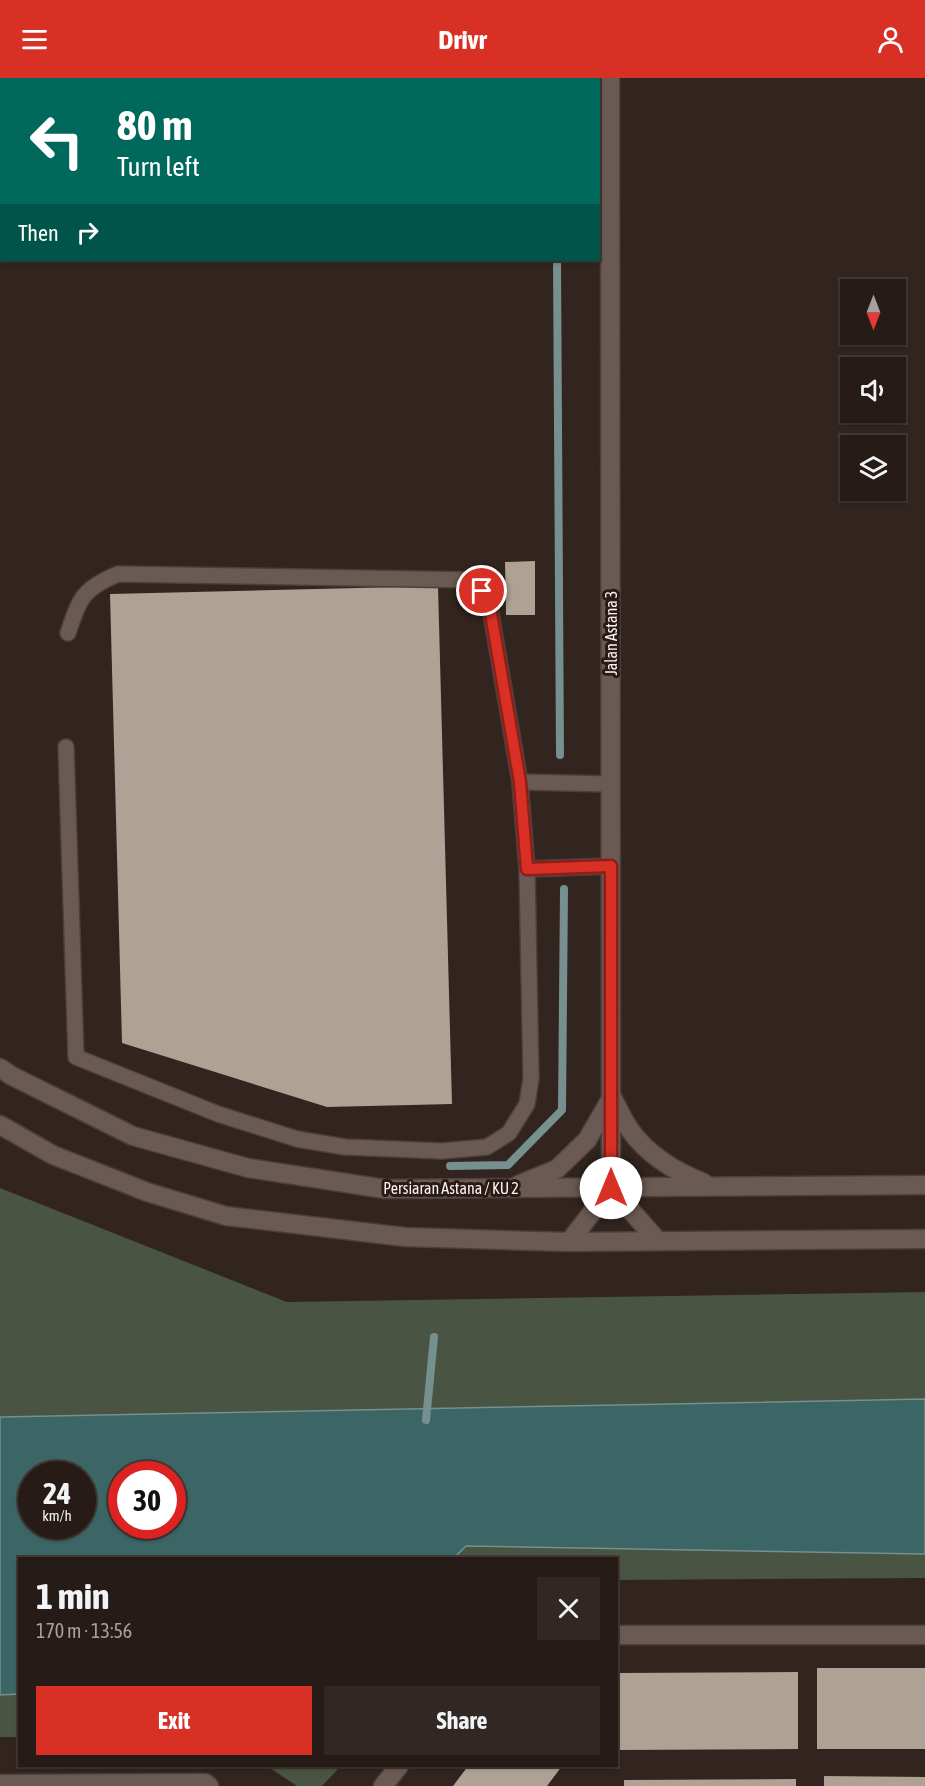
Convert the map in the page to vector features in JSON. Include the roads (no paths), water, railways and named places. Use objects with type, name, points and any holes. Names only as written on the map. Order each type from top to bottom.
[{"type":"street","name":"Jalan Astana 3","points":[[610,78],[611,1188]]},
{"type":"street","name":"Persiaran Astana / KU 2","points":[[0,1068],[133,1136],[248,1168],[385,1189],[925,1185]]},
{"type":"street","points":[[612,1096],[631,1131],[655,1155],[680,1174],[712,1187]]},
{"type":"street","points":[[508,1189],[556,1169],[587,1140],[612,1096]]},
{"type":"street","points":[[0,1125],[53,1155],[147,1192],[226,1216],[405,1237],[569,1242],[925,1239]]},
{"type":"street","points":[[569,1242],[611,1188],[657,1240]]},
{"type":"street","points":[[618,1635],[925,1635]]},
{"type":"street","points":[[383,1786],[398,1767]]},
{"type":"street","points":[[0,1784],[206,1785]]},
{"type":"lane","points":[[66,747],[76,1057],[218,1114],[297,1139],[345,1147],[442,1151],[487,1147],[509,1133],[527,1104],[531,1079],[527,869],[520,782],[489,602],[475,580],[118,574],[98,582],[80,598],[68,633]]},
{"type":"lane","points":[[520,782],[611,784]]},
{"type":"lane","points":[[527,869],[611,866]]},
{"type":"water","points":[[925,1399],[925,1554],[466,1546],[455,1557],[18,1557],[18,1694],[0,1695],[0,1417]]},
{"type":"waterway","points":[[557,261],[560,755]]},
{"type":"waterway","points":[[450,1166],[508,1165],[562,1110],[564,889]]},
{"type":"waterway","points":[[426,1420],[434,1337]]}]
